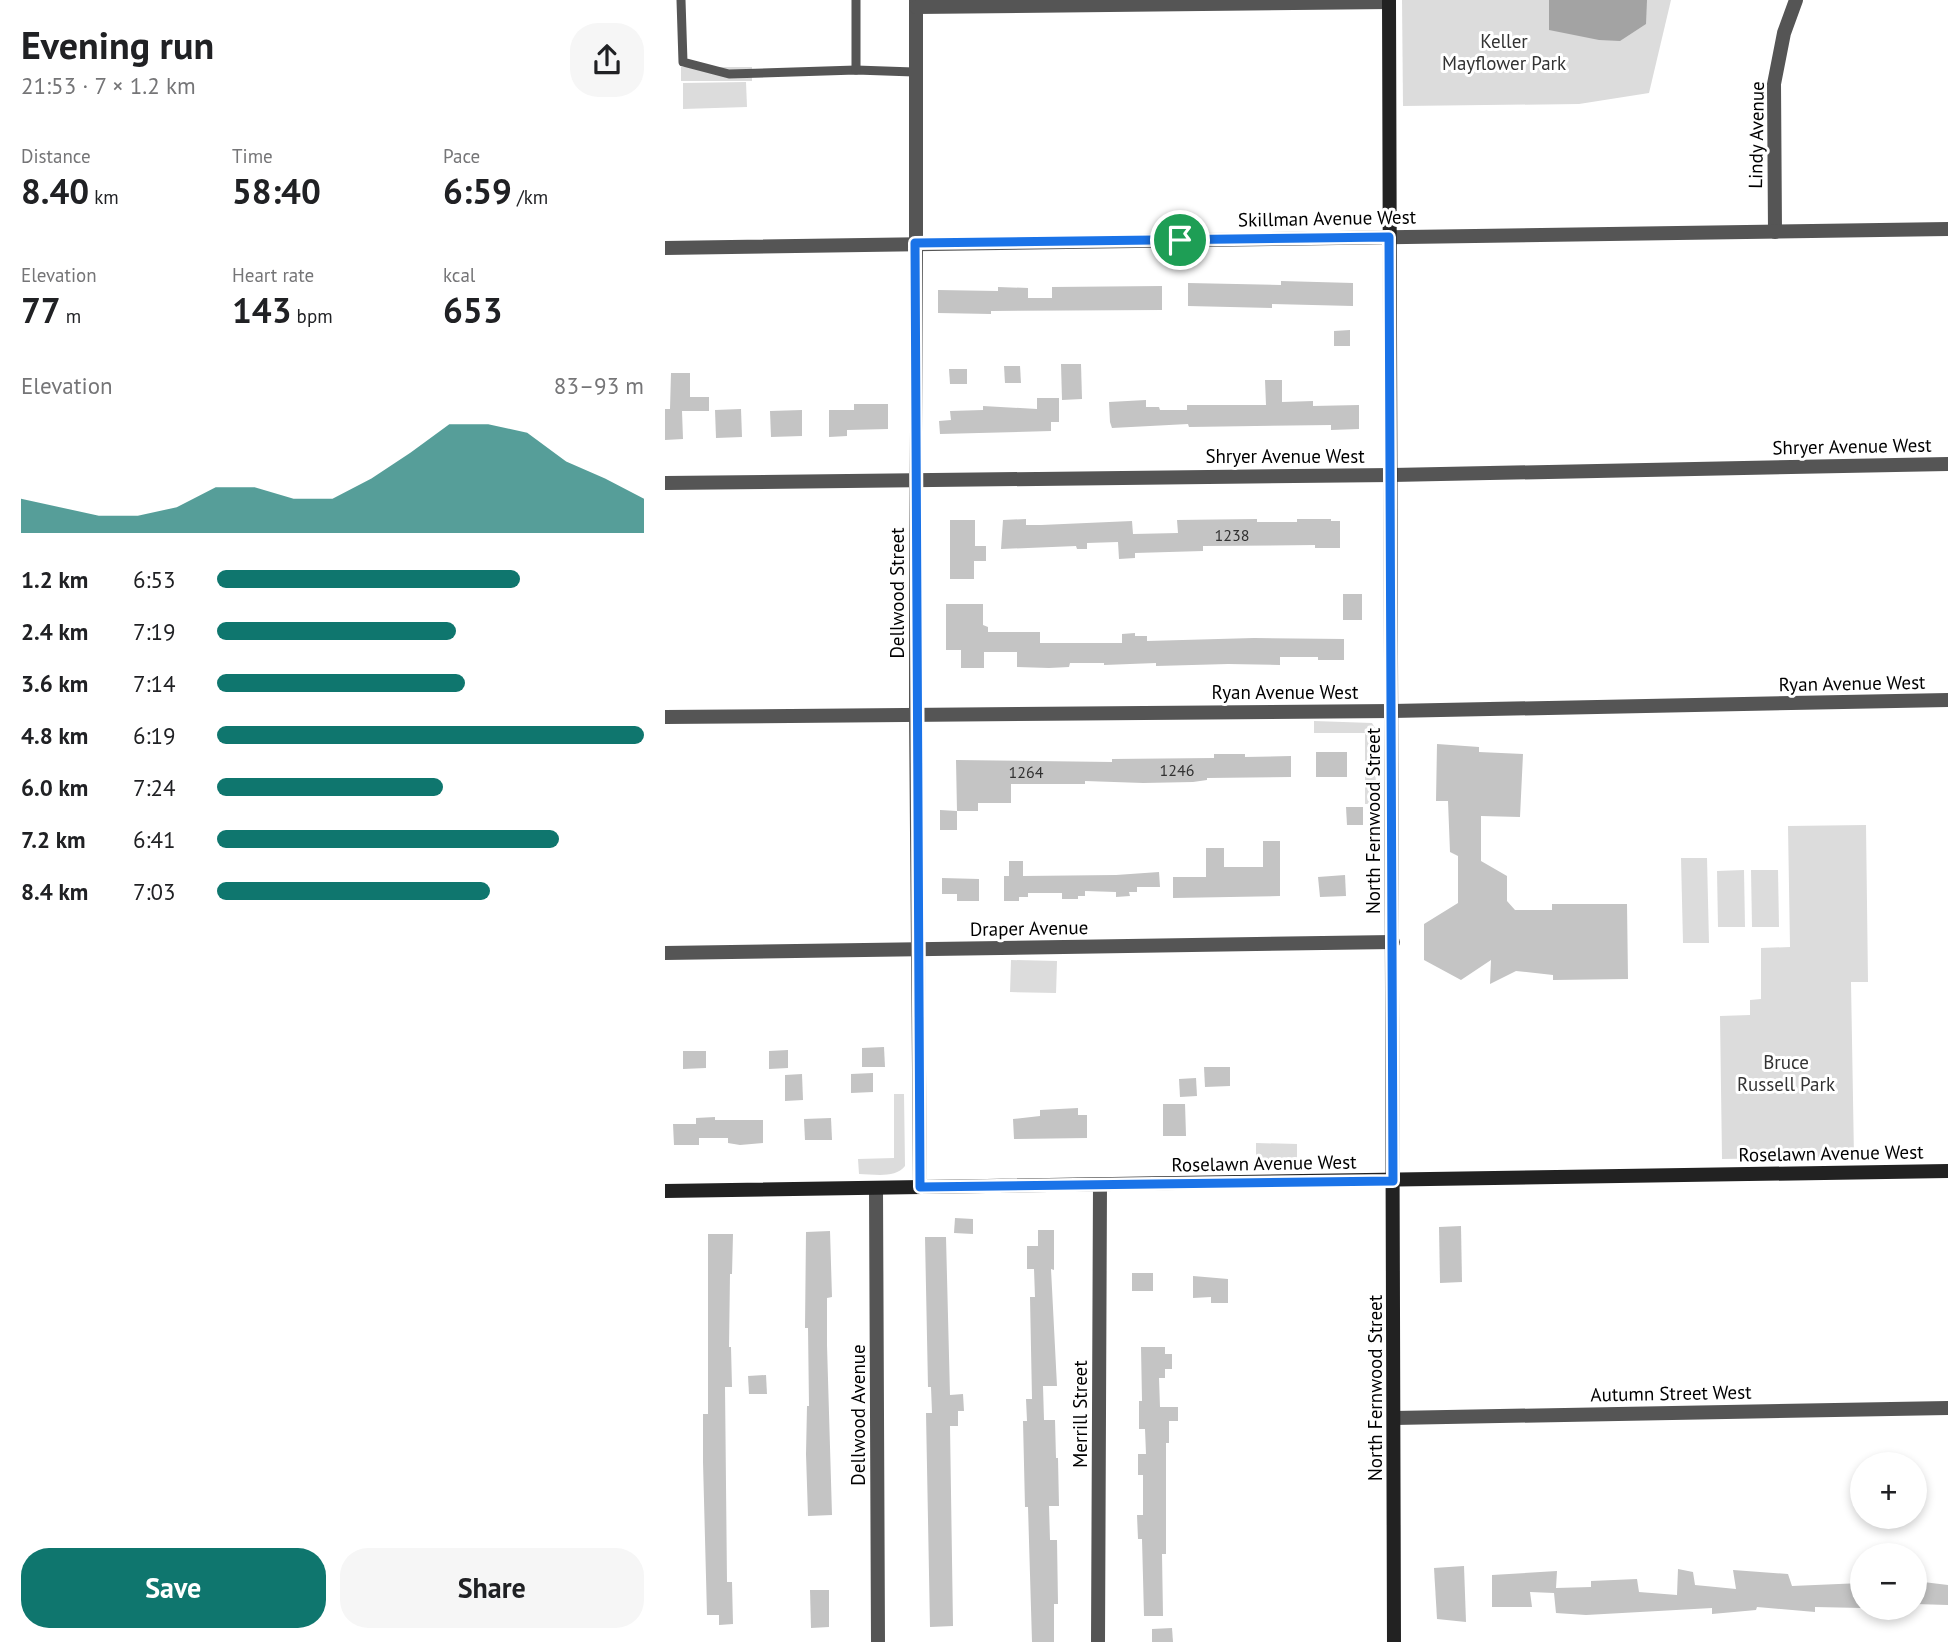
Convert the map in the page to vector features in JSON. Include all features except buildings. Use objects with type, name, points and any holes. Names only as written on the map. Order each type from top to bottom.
[{"type":"street","name":"Lindy Avenue","points":[[1775,232],[1774,84],[1784,33],[1796,0]]},
{"type":"street","points":[[916,4],[1388,1]]},
{"type":"street","name":"North Fernwood Street","points":[[1388,1],[1392,475],[1394,1642]]},
{"type":"street","name":"Dellwood Street","points":[[916,4],[916,714],[920,1187]]},
{"type":"street","name":"Skillman Avenue West","points":[[665,248],[1948,229]]},
{"type":"street","name":"Shryer Avenue West","points":[[665,483],[1392,475],[1948,464]]},
{"type":"street","name":"Ryan Avenue West","points":[[665,717],[1392,711],[1948,699]]},
{"type":"street","name":"Draper Avenue","points":[[665,953],[1393,942]]},
{"type":"street","name":"Roselawn Avenue West","points":[[665,1191],[1948,1171]]},
{"type":"street","name":"Merrill Street","points":[[1098,1642],[1100,1185]]},
{"type":"street","name":"Dellwood Avenue","points":[[876,1188],[878,1642]]},
{"type":"street","name":"Autumn Street West","points":[[1395,1418],[1948,1408]]},
{"type":"lane","points":[[681,0],[683,62],[729,74],[856,70],[914,72]]},
{"type":"lane","points":[[856,0],[856,70]]},
{"type":"green space","name":"Keller Mayflower Park","points":[[1402,0],[1671,0],[1649,93],[1579,104],[1403,106]]},
{"type":"green space","points":[[681,67],[752,67],[752,81],[681,81]]},
{"type":"green space","points":[[746,82],[747,107],[683,109],[683,83]]},
{"type":"green space","points":[[1314,721],[1372,723],[1375,728],[1376,804],[1365,804],[1365,733],[1314,733]]},
{"type":"green space","name":"Bruce Russell Park","points":[[1866,825],[1868,982],[1851,982],[1854,1157],[1722,1159],[1720,1016],[1750,1015],[1750,1000],[1761,999],[1761,948],[1790,947],[1788,826]]},
{"type":"green space","points":[[1681,858],[1707,858],[1709,943],[1683,943]]},
{"type":"green space","points":[[1744,870],[1745,927],[1718,927],[1717,871]]},
{"type":"green space","points":[[1751,870],[1778,870],[1779,927],[1752,927]]},
{"type":"green space","points":[[1011,960],[1057,961],[1056,993],[1010,992]]},
{"type":"green space","points":[[894,1094],[904,1094],[905,1166],[896,1173],[859,1174],[858,1159],[894,1158]]},
{"type":"green space","points":[[1256,1143],[1297,1144],[1297,1166],[1256,1166]]},
{"type":"shaded area","points":[[1549,0],[1647,0],[1646,24],[1620,41],[1599,40],[1549,30]]},
{"type":"route","points":[[1389,237],[1393,1181],[920,1187],[915,243],[1180,240],[1389,237]]}]
